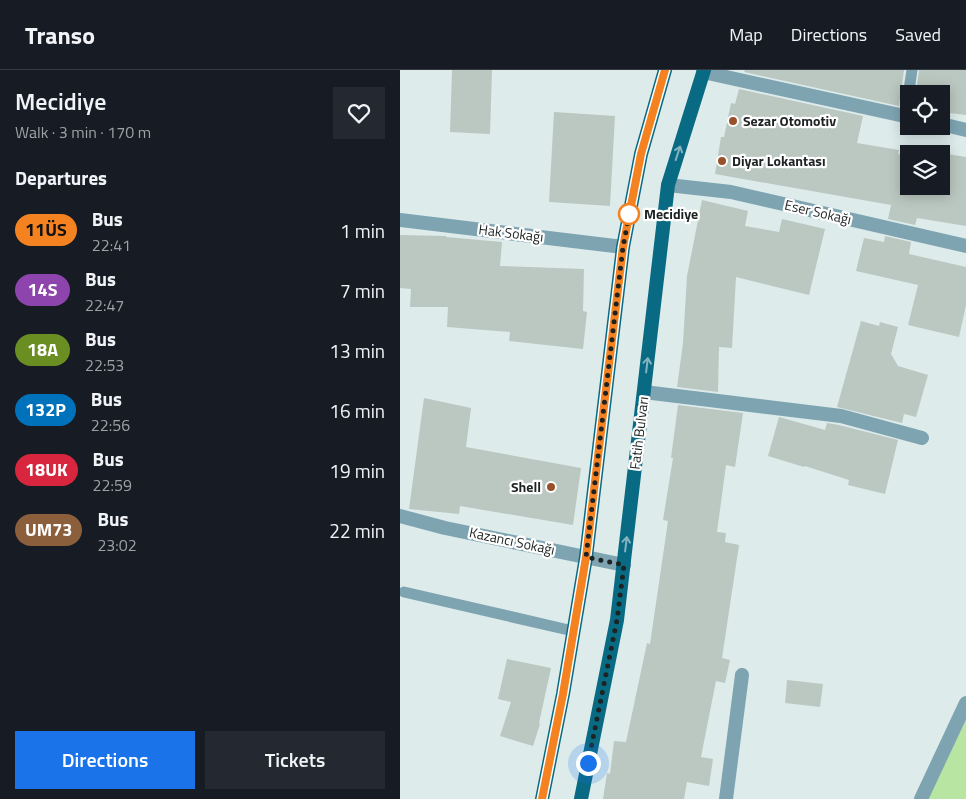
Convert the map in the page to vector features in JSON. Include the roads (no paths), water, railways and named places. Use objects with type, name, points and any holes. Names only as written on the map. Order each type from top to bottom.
[{"type":"main road","points":[[542,799],[563,694],[586,557],[623,247],[641,154],[665,70]]},
{"type":"main road","name":"Fatih Bulvarı","points":[[581,799],[617,620],[668,185],[704,71]]},
{"type":"street","points":[[704,71],[900,115]]},
{"type":"street","points":[[950,126],[966,130]]},
{"type":"street","name":"Eser Sokağı","points":[[668,185],[731,192],[966,246]]},
{"type":"street","name":"Hak Sokağı","points":[[400,220],[623,247]]},
{"type":"street","points":[[644,392],[841,416],[922,438]]},
{"type":"street","name":"Kazancı Sokağı","points":[[400,516],[446,528],[624,565]]},
{"type":"street","points":[[726,799],[742,675]]},
{"type":"street","points":[[920,799],[966,702]]},
{"type":"lane","points":[[910,85],[912,70]]},
{"type":"lane","points":[[404,592],[573,631]]},
{"type":"place","name":"Sezar Otomotiv","points":[[733,121]]},
{"type":"place","name":"Diyar Lokantası","points":[[722,161]]},
{"type":"place","name":"Mecidiye","points":[[629,214]]},
{"type":"place","name":"Shell","points":[[551,487]]}]
